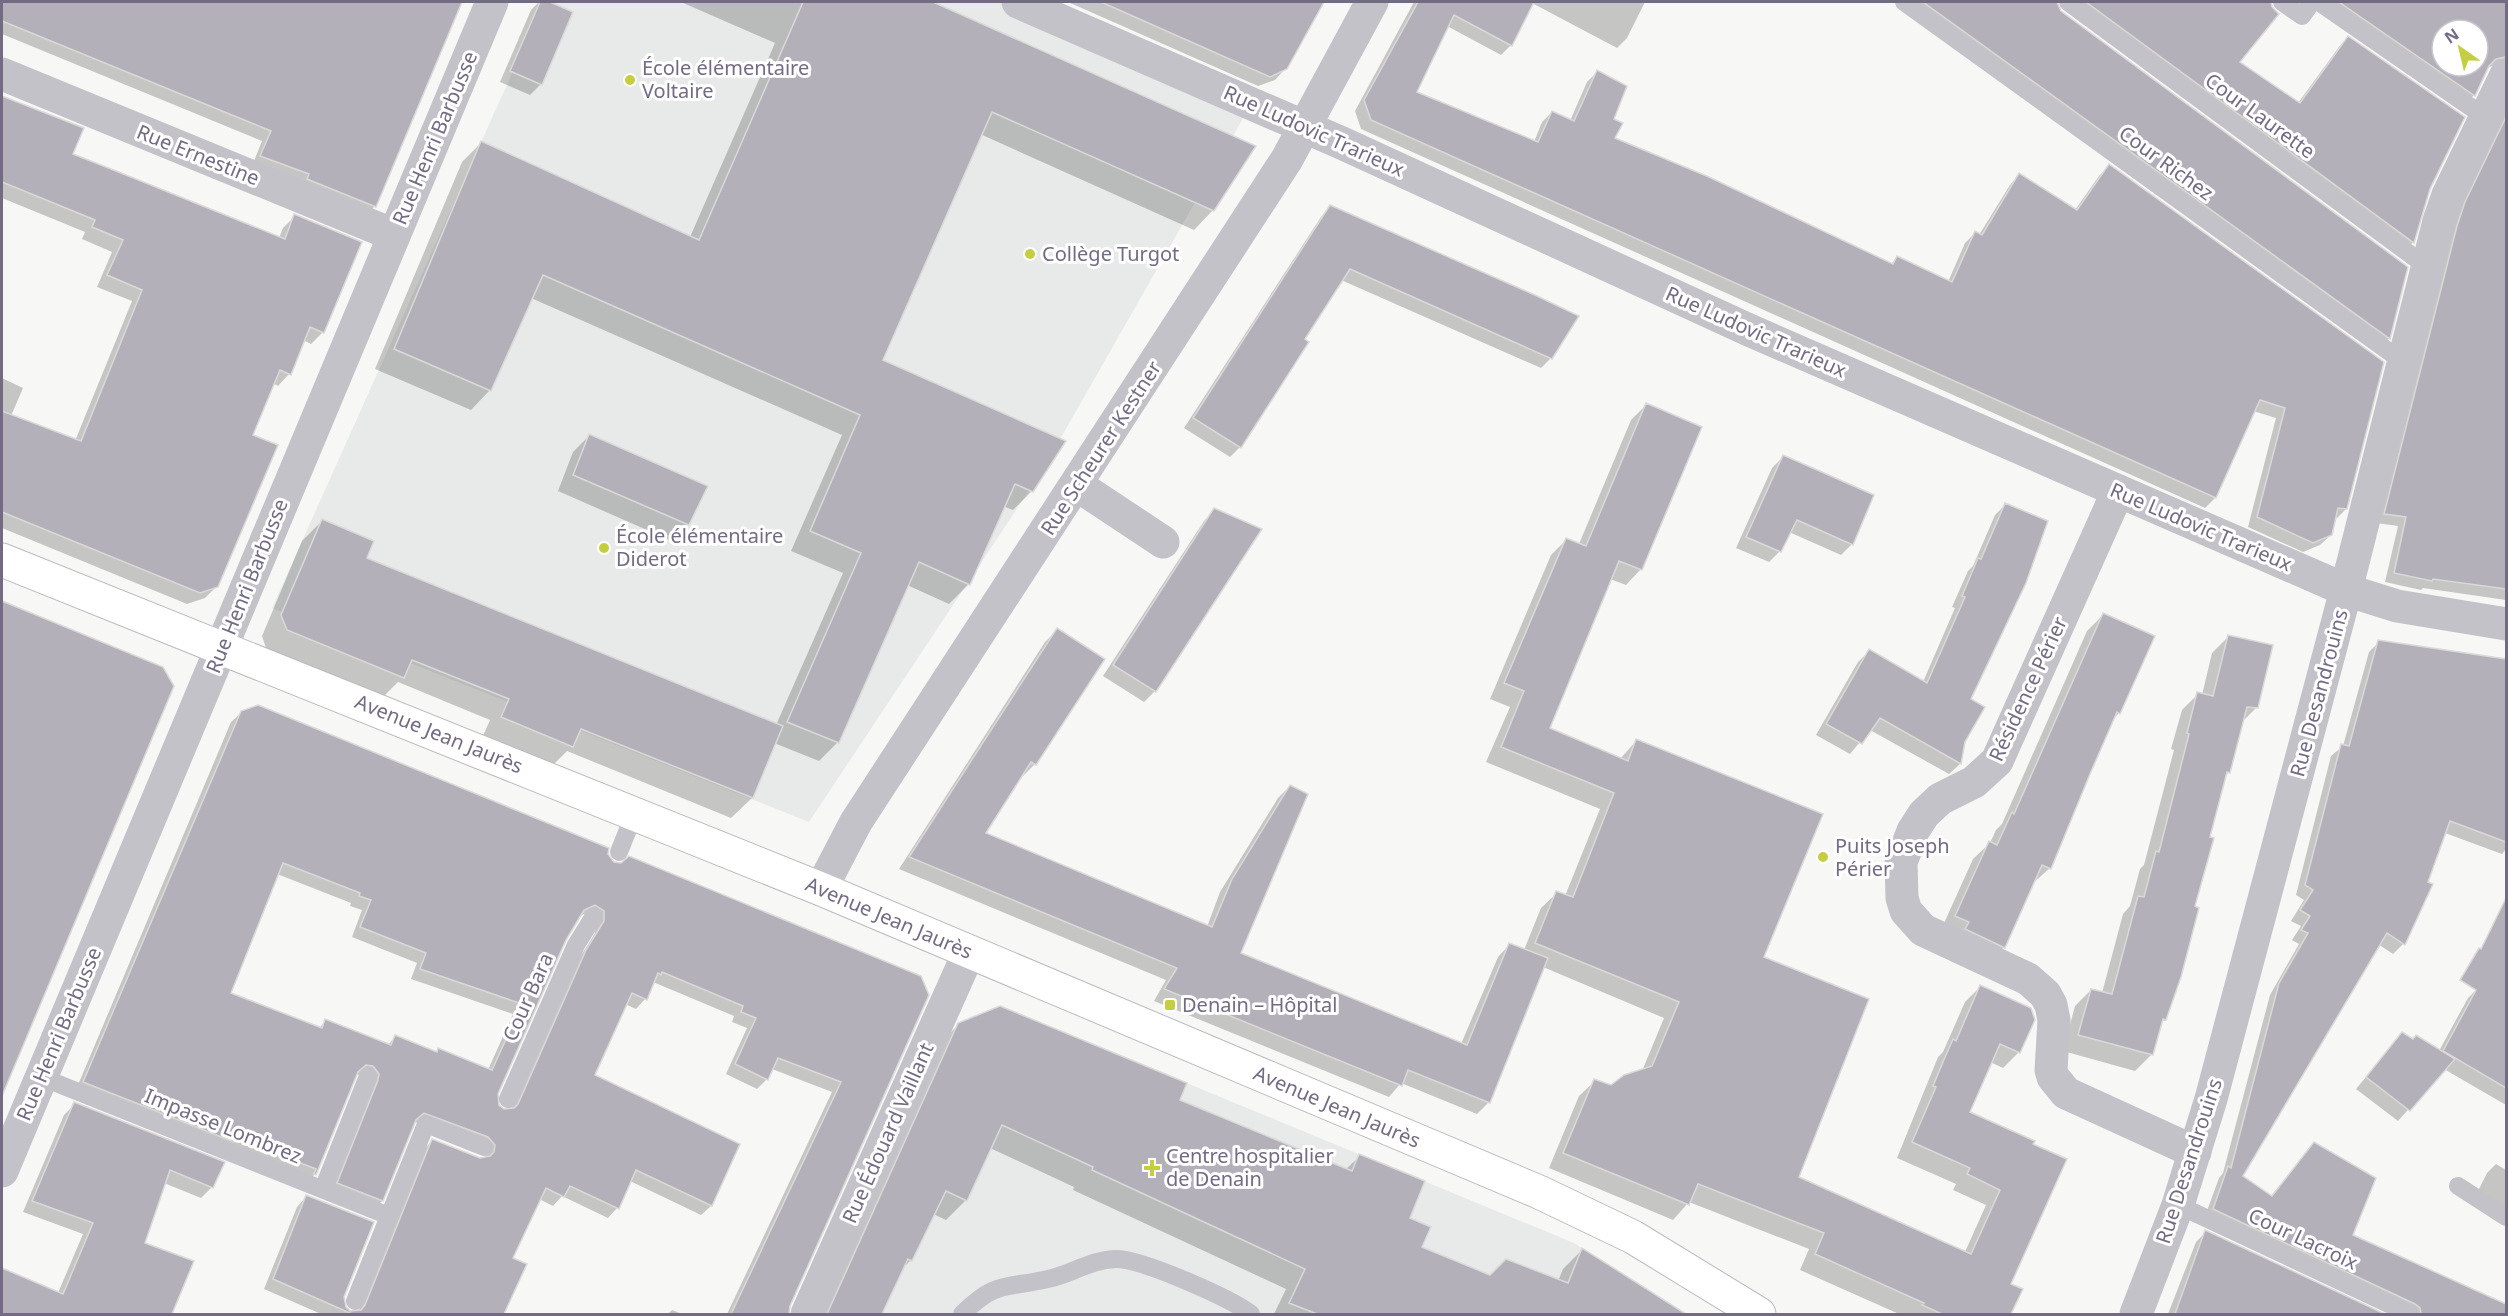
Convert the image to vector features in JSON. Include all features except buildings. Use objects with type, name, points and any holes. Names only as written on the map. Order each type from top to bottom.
[{"type":"street","name":"Rue Henri Barbusse","points":[[2,1171],[492,2]]},
{"type":"street","name":"Rue Ludovic Trarieux","points":[[1018,2],[1305,126],[1749,330],[2346,590],[2397,606],[2506,624]]},
{"type":"street","name":"Rue Scheurer Kestner","points":[[821,889],[856,822],[1287,159],[1372,2]]},
{"type":"street","name":"Rue Ernestine","points":[[2,74],[394,235]]},
{"type":"street","name":"Rue Desandrouins","points":[[2136,1314],[2178,1204],[2195,1152],[2346,590],[2426,266],[2448,195],[2506,75]]},
{"type":"street","points":[[1077,485],[1163,543]]},
{"type":"street","name":"Résidence Périer","points":[[2118,491],[1997,761],[1974,782],[1940,799],[1924,814],[1913,831],[1901,862],[1902,898],[1906,911],[1923,930],[2028,979],[2045,994],[2051,1005],[2054,1020],[2051,1070],[2053,1077],[2066,1093],[2195,1152]]},
{"type":"street","name":"Avenue Jean Jaurès","points":[[2,560],[635,812],[1578,1210],[1668,1257],[1759,1314]]},
{"type":"street","name":"Rue Édouard Vaillant","points":[[807,1314],[969,952]]},
{"type":"lane","name":"Cour Richez","points":[[1904,2],[2402,361]]},
{"type":"lane","name":"Cour Laurette","points":[[2068,2],[2426,266]]},
{"type":"lane","points":[[2282,2],[2302,16],[2312,2]]},
{"type":"lane","points":[[2319,2],[2485,117]]},
{"type":"lane","points":[[619,852],[635,812]]},
{"type":"lane","name":"Cour Bara","points":[[508,1099],[576,945],[594,916]]},
{"type":"lane","points":[[322,1189],[368,1076]]},
{"type":"lane","name":"Impasse Lombrez","points":[[41,1077],[389,1216]]},
{"type":"lane","points":[[355,1301],[426,1124],[484,1147]]},
{"type":"lane","points":[[2458,1186],[2506,1217]]},
{"type":"lane","name":"Cour Lacroix","points":[[2178,1204],[2410,1314]]},
{"type":"lane","points":[[962,1314],[986,1293],[1002,1286],[1057,1277],[1094,1263],[1114,1259],[1133,1261],[1217,1295],[1251,1314]]},
{"type":"shaded area","points":[[544,2],[1029,2],[1250,106],[1042,471],[809,822],[272,608]]},
{"type":"shaded area","name":"Centre hospitalier de Denain","points":[[1000,1006],[1574,1243],[1686,1314],[845,1314],[983,1013]]},
{"type":"place","name":"École élémentaire Voltaire","points":[[630,80]]},
{"type":"place","name":"Collège Turgot","points":[[1030,254]]},
{"type":"place","name":"École élémentaire Diderot","points":[[604,548]]},
{"type":"place","name":"Puits Joseph Périer","points":[[1823,857]]},
{"type":"place","name":"Denain – Hôpital","points":[[1170,1005]]},
{"type":"place","name":"Centre hospitalier de Denain","points":[[1152,1168]]}]
